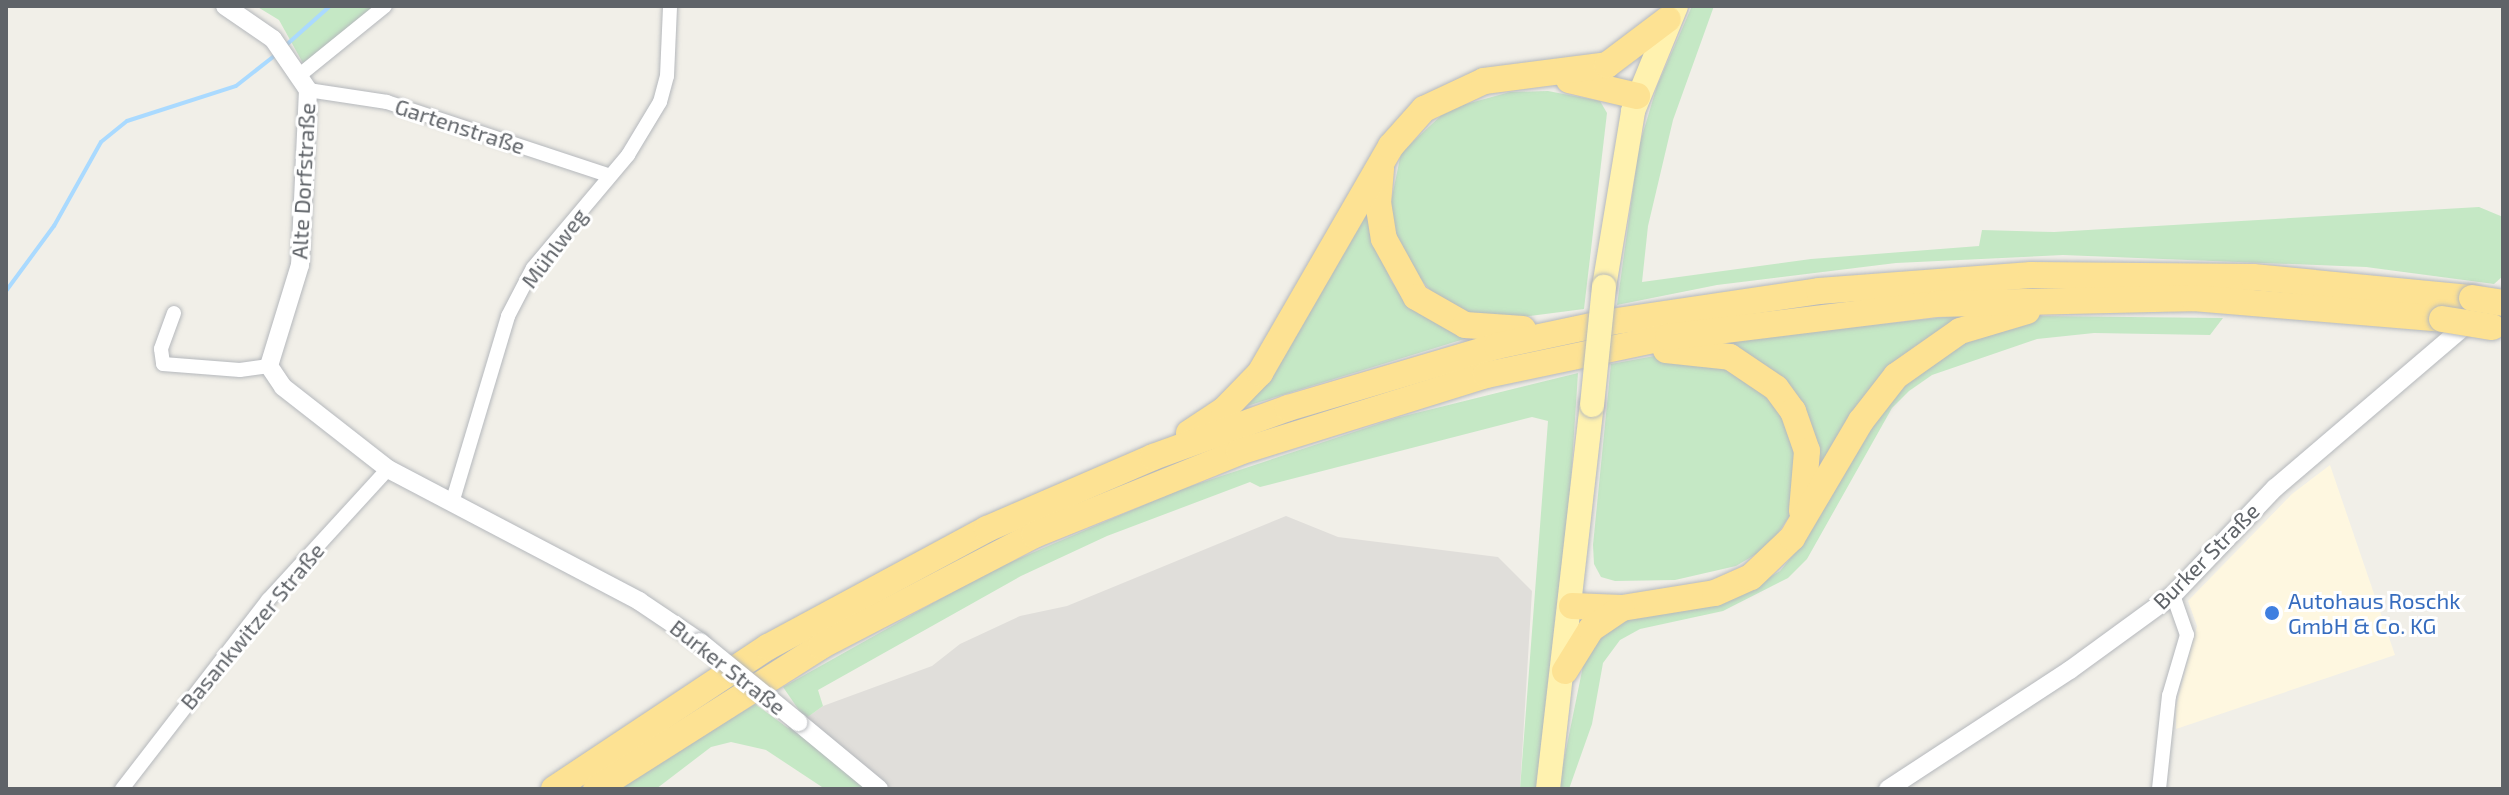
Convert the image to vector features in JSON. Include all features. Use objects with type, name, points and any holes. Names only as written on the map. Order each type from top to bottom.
[{"type":"highway","points":[[1153,457],[1224,410],[1260,373],[1383,160],[1412,120],[1450,93],[1484,81],[1546,76],[1607,65],[1672,12]]},
{"type":"highway","points":[[1546,76],[1637,96]]},
{"type":"highway","points":[[1383,160],[1378,202],[1384,239],[1400,275],[1427,306],[1465,325],[1495,330],[1610,322],[1819,291],[2031,275],[2253,277],[2472,298],[2499,319]]},
{"type":"highway","points":[[596,789],[821,646],[1046,529],[1321,424],[1570,357],[1820,314],[2077,299],[2208,299],[2442,319],[2499,319]]},
{"type":"highway","points":[[1573,599],[1622,608],[1739,584],[1773,561],[1799,525],[1871,405],[1910,364],[1979,323],[2077,299]]},
{"type":"highway","points":[[554,789],[799,629],[987,529],[1153,457],[1418,369],[1610,322]]},
{"type":"highway","points":[[1570,357],[1689,349],[1730,357],[1754,370],[1785,399],[1804,437],[1808,480],[1799,525]]},
{"type":"highway","points":[[1573,599],[1658,600]]},
{"type":"highway","points":[[1565,671],[1582,638],[1622,608]]},
{"type":"main road","points":[[1548,789],[1565,671],[1617,185],[1637,96],[1672,12]]},
{"type":"street","points":[[225,6],[273,39],[300,74],[385,6]]},
{"type":"street","name":"Mühlweg","points":[[452,503],[508,316],[533,268],[628,155],[660,102],[667,76],[670,6]]},
{"type":"street","name":"Gartenstraße","points":[[300,74],[608,175]]},
{"type":"street","name":"Alte Dorfstraße","points":[[269,366],[300,265],[300,74]]},
{"type":"street","name":"Burker Straße","points":[[1888,789],[2070,670],[2173,595],[2316,451],[2503,295]]},
{"type":"street","points":[[174,313],[161,349],[163,364],[240,370],[269,366],[299,403],[358,440],[388,469],[452,503]]},
{"type":"street","name":"Basankwitzer Straße","points":[[122,789],[268,600],[388,469]]},
{"type":"street","name":"Burker Straße","points":[[452,503],[565,562],[700,642],[879,789]]},
{"type":"street","points":[[2159,789],[2169,696],[2187,635],[2173,595]]},
{"type":"shaded area","points":[[2330,465],[2395,655],[2176,729],[2176,706],[2197,626],[2188,601],[2292,494]]},
{"type":"shaded area","points":[[1286,516],[1338,537],[1498,557],[1532,591],[1520,789],[892,789],[805,719],[823,706],[932,666],[960,644],[1020,616],[1067,606]]},
{"type":"green space","points":[[256,6],[376,6],[304,65],[279,20]]},
{"type":"green space","points":[[1692,6],[1714,6],[1673,120],[1648,226],[1642,282],[1811,259],[1979,246],[1982,230],[2054,232],[2479,207],[2503,217],[2503,276],[2494,284],[2366,267],[2063,255],[1896,263],[1717,285],[1617,305],[1639,146],[1657,86]]},
{"type":"green space","points":[[1548,91],[1600,101],[1607,113],[1584,309],[1507,319],[1472,315],[1438,299],[1402,258],[1390,207],[1401,153],[1448,109],[1510,92]]},
{"type":"green space","points":[[1370,183],[1374,230],[1391,281],[1400,292],[1474,336],[1237,409]]},
{"type":"green space","points":[[1973,314],[1936,336],[1819,490],[1813,449],[1718,342]]},
{"type":"green space","points":[[2035,316],[2223,318],[2210,335],[2094,333],[2037,339],[1932,375],[1909,391],[1892,408],[1807,559],[1788,578],[1723,611],[1640,629],[1620,640],[1603,663],[1592,724],[1569,789],[1558,789],[1583,666],[1611,620],[1758,584],[1780,571],[1806,539],[1881,405],[1936,352]]},
{"type":"green space","points":[[1660,355],[1753,373],[1802,449],[1794,510],[1768,547],[1736,566],[1675,580],[1615,581],[1601,577],[1594,564],[1593,545],[1611,364]]},
{"type":"green space","points":[[1578,373],[1568,525],[1537,789],[1520,789],[1548,421],[1532,417],[1260,487],[1250,482],[1107,536],[1021,576],[818,690],[823,706],[805,719],[783,687],[990,571],[1179,490],[1396,418]]},
{"type":"green space","points":[[755,704],[788,728],[798,724],[877,789],[825,789],[766,750],[731,742],[711,747],[656,789],[617,789]]},
{"type":"waterway","points":[[284,47],[330,6]]},
{"type":"waterway","points":[[6,291],[54,226],[101,142],[127,121],[236,86],[278,53]]},
{"type":"place","name":"Autohaus Roschk GmbH & Co. KG","points":[[2272,613]]}]
